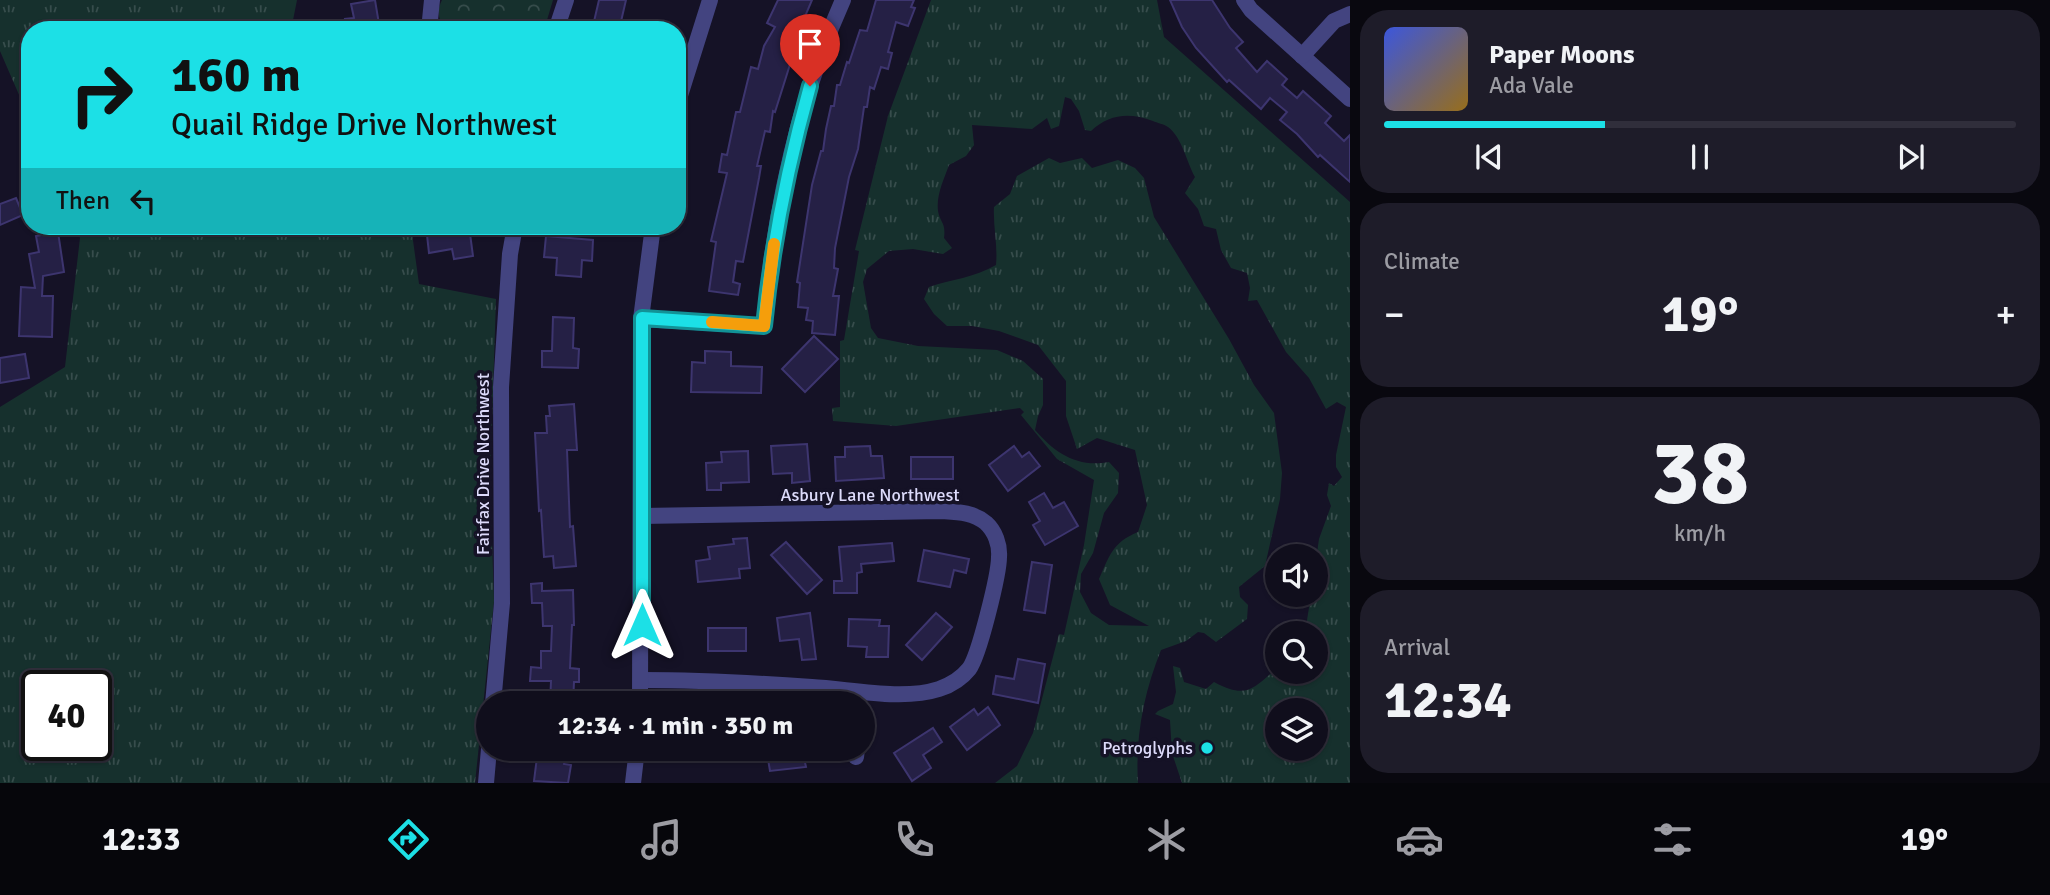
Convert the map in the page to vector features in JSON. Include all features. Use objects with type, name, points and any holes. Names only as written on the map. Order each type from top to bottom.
[{"type":"street","points":[[430,21],[432,0]]},
{"type":"street","points":[[559,21],[566,0]]},
{"type":"street","points":[[686,76],[710,0]]},
{"type":"street","points":[[642,318],[764,326],[769,265],[793,148],[810,86],[843,0]]},
{"type":"street","points":[[1244,0],[1251,10],[1350,99]]},
{"type":"street","points":[[1302,56],[1334,21],[1350,13]]},
{"type":"street","name":"Fairfax Drive Northwest","points":[[494,691],[502,603],[500,387],[513,235]]},
{"type":"street","points":[[641,691],[642,318],[652,235]]},
{"type":"street","name":"Asbury Lane Northwest","points":[[640,516],[941,511],[966,512],[986,524],[997,539],[999,557],[979,648],[971,667],[959,680],[939,689],[875,697]]},
{"type":"street","name":"Asbury Lane Northwest","points":[[642,680],[814,687],[831,691]]},
{"type":"street","points":[[486,783],[488,761]]},
{"type":"street","points":[[633,783],[636,761]]},
{"type":"green space","points":[[0,0],[297,0],[293,21],[21,21],[21,99],[0,51]]},
{"type":"green space","points":[[442,0],[553,0],[547,21],[441,21],[439,9]]},
{"type":"green space","points":[[931,0],[1157,0],[1164,37],[1350,202],[1350,783],[1182,783],[1172,753],[1170,720],[1155,714],[1173,704],[1176,692],[1173,666],[1180,668],[1184,682],[1206,689],[1214,682],[1234,690],[1248,690],[1265,678],[1265,684],[1328,684],[1328,621],[1307,621],[1309,607],[1328,607],[1328,544],[1318,544],[1331,506],[1327,495],[1329,483],[1334,486],[1342,477],[1336,467],[1336,455],[1346,407],[1337,402],[1326,409],[1309,378],[1286,352],[1257,300],[1248,301],[1250,288],[1247,273],[1231,268],[1221,250],[1216,229],[1204,226],[1198,209],[1185,193],[1195,177],[1173,131],[1163,124],[1136,116],[1112,118],[1091,131],[1085,130],[1079,111],[1071,99],[1065,97],[1059,126],[1051,129],[1047,118],[1032,129],[972,125],[974,145],[966,156],[949,165],[938,199],[944,238],[952,248],[943,254],[913,249],[889,251],[867,269],[863,282],[871,328],[878,338],[918,346],[997,350],[1023,361],[1043,379],[1043,405],[1035,430],[1050,446],[1067,457],[1087,463],[1109,462],[1119,473],[1118,493],[1104,513],[1093,553],[1081,574],[1080,592],[1091,613],[1109,625],[1149,626],[1110,605],[1099,579],[1117,545],[1138,532],[1147,505],[1135,450],[1097,438],[1077,449],[1066,416],[1066,381],[1038,345],[999,331],[972,326],[947,326],[934,314],[924,299],[929,287],[971,276],[996,265],[994,207],[1010,194],[1017,176],[1049,158],[1060,163],[1082,158],[1092,168],[1118,160],[1135,168],[1144,178],[1154,217],[1254,385],[1274,413],[1282,473],[1280,499],[1270,544],[1265,544],[1265,566],[1239,587],[1240,597],[1248,605],[1247,619],[1216,642],[1198,632],[1186,641],[1161,650],[1142,715],[1138,783],[995,783],[1017,766],[1033,733],[1059,634],[1064,635],[1084,545],[1094,480],[1057,459],[1021,415],[1024,412],[1020,408],[896,426],[833,421],[832,408],[840,407],[840,341],[844,340],[859,251],[855,250],[888,116]]},
{"type":"green space","points":[[79,235],[412,235],[419,284],[496,299],[490,481],[494,601],[485,691],[476,691],[475,783],[0,783],[0,407],[65,367]]},
{"type":"building","points":[[375,0],[378,21],[345,21],[354,18],[351,4]]},
{"type":"building","points":[[599,0],[626,0],[621,21],[594,21]]},
{"type":"building","points":[[778,0],[812,0],[789,54],[793,55],[775,112],[773,111],[770,132],[765,131],[743,262],[736,261],[733,282],[740,284],[738,295],[709,291],[716,242],[711,241],[727,173],[719,172],[722,154],[727,155],[736,112],[740,112],[751,67],[758,69],[764,46],[775,27],[767,23]]},
{"type":"building","points":[[876,0],[914,0],[911,7],[915,8],[908,26],[896,22],[888,52],[892,53],[888,69],[881,67],[874,89],[870,87],[867,107],[864,107],[858,149],[849,177],[835,248],[834,268],[838,269],[833,296],[839,296],[835,335],[812,333],[813,321],[806,320],[808,308],[798,307],[800,283],[797,282],[812,185],[823,151],[837,85],[840,85],[860,30],[867,31]]},
{"type":"building","points":[[1170,0],[1212,0],[1230,28],[1243,42],[1236,48],[1257,72],[1267,61],[1287,79],[1282,85],[1297,98],[1303,91],[1331,116],[1325,123],[1344,141],[1350,135],[1350,182],[1320,155],[1318,157],[1280,120],[1287,112],[1270,98],[1261,109],[1229,80],[1227,82],[1196,48],[1182,27]]},
{"type":"building","points":[[16,198],[21,216],[0,225],[0,204]]},
{"type":"building","points":[[58,235],[64,272],[43,276],[42,296],[53,296],[52,337],[19,336],[21,287],[35,288],[29,254],[39,252],[36,236]]},
{"type":"building","points":[[427,235],[470,235],[473,256],[454,259],[452,249],[429,253]]},
{"type":"building","points":[[546,236],[593,240],[592,261],[582,260],[581,277],[556,275],[557,258],[544,257]]},
{"type":"building","points":[[553,317],[574,318],[573,348],[579,349],[578,368],[542,367],[542,351],[552,351]]},
{"type":"building","points":[[814,336],[838,359],[805,392],[782,369]]},
{"type":"building","points":[[705,351],[731,352],[731,366],[762,367],[761,393],[691,392],[692,362],[705,363]]},
{"type":"building","points":[[25,354],[29,378],[0,383],[0,358]]},
{"type":"building","points":[[574,404],[577,450],[567,450],[570,527],[573,526],[576,566],[554,568],[553,556],[544,557],[535,433],[547,433],[546,416],[550,416],[549,406]]},
{"type":"building","points":[[807,444],[810,481],[792,483],[792,473],[773,474],[771,446]]},
{"type":"building","points":[[870,446],[871,456],[882,456],[884,478],[836,481],[835,457],[845,457],[845,447]]},
{"type":"building","points":[[1014,446],[1022,457],[1029,452],[1040,466],[1008,491],[989,465]]},
{"type":"building","points":[[748,451],[749,482],[721,483],[721,490],[707,490],[706,463],[722,462],[721,452]]},
{"type":"building","points":[[911,457],[953,457],[953,479],[911,479]]},
{"type":"building","points":[[1044,493],[1053,508],[1064,502],[1078,526],[1045,545],[1033,525],[1040,521],[1029,502]]},
{"type":"building","points":[[747,538],[750,568],[739,569],[740,578],[698,582],[696,561],[710,559],[708,547],[734,544],[733,539]]},
{"type":"building","points":[[786,542],[822,580],[807,594],[771,555]]},
{"type":"building","points":[[892,543],[894,561],[861,564],[862,572],[857,573],[857,593],[834,593],[834,581],[842,581],[839,547]]},
{"type":"building","points":[[924,550],[969,559],[966,573],[954,570],[950,587],[918,581]]},
{"type":"building","points":[[1032,562],[1052,565],[1045,613],[1024,610]]},
{"type":"building","points":[[542,583],[542,591],[573,590],[574,625],[570,668],[579,669],[579,682],[574,682],[574,691],[551,691],[551,681],[530,681],[531,667],[541,668],[541,651],[551,651],[552,626],[543,626],[542,603],[532,603],[531,584]]},
{"type":"building","points":[[810,613],[816,659],[802,660],[799,639],[780,641],[777,618]]},
{"type":"building","points":[[936,613],[952,627],[922,660],[906,645]]},
{"type":"building","points":[[849,619],[880,620],[879,626],[889,626],[888,657],[866,657],[867,647],[848,646]]},
{"type":"building","points":[[708,628],[746,628],[746,651],[708,651]]},
{"type":"building","points":[[1018,659],[1045,664],[1038,703],[993,694],[996,676],[1014,679]]},
{"type":"building","points":[[988,707],[1000,725],[967,750],[950,727],[974,709],[978,715]]},
{"type":"building","points":[[933,728],[942,742],[923,755],[931,768],[912,781],[894,753]]},
{"type":"building","points":[[536,761],[564,761],[564,764],[571,765],[568,783],[534,781]]},
{"type":"building","points":[[768,761],[805,761],[806,767],[770,771]]},
{"type":"slow traffic","points":[[712,322],[764,326],[769,265],[774,244]]},
{"type":"place","name":"Petroglyphs","points":[[1207,748]]},
{"type":"route","points":[[642,625],[642,318],[764,326],[769,265],[793,148],[810,86]]}]
